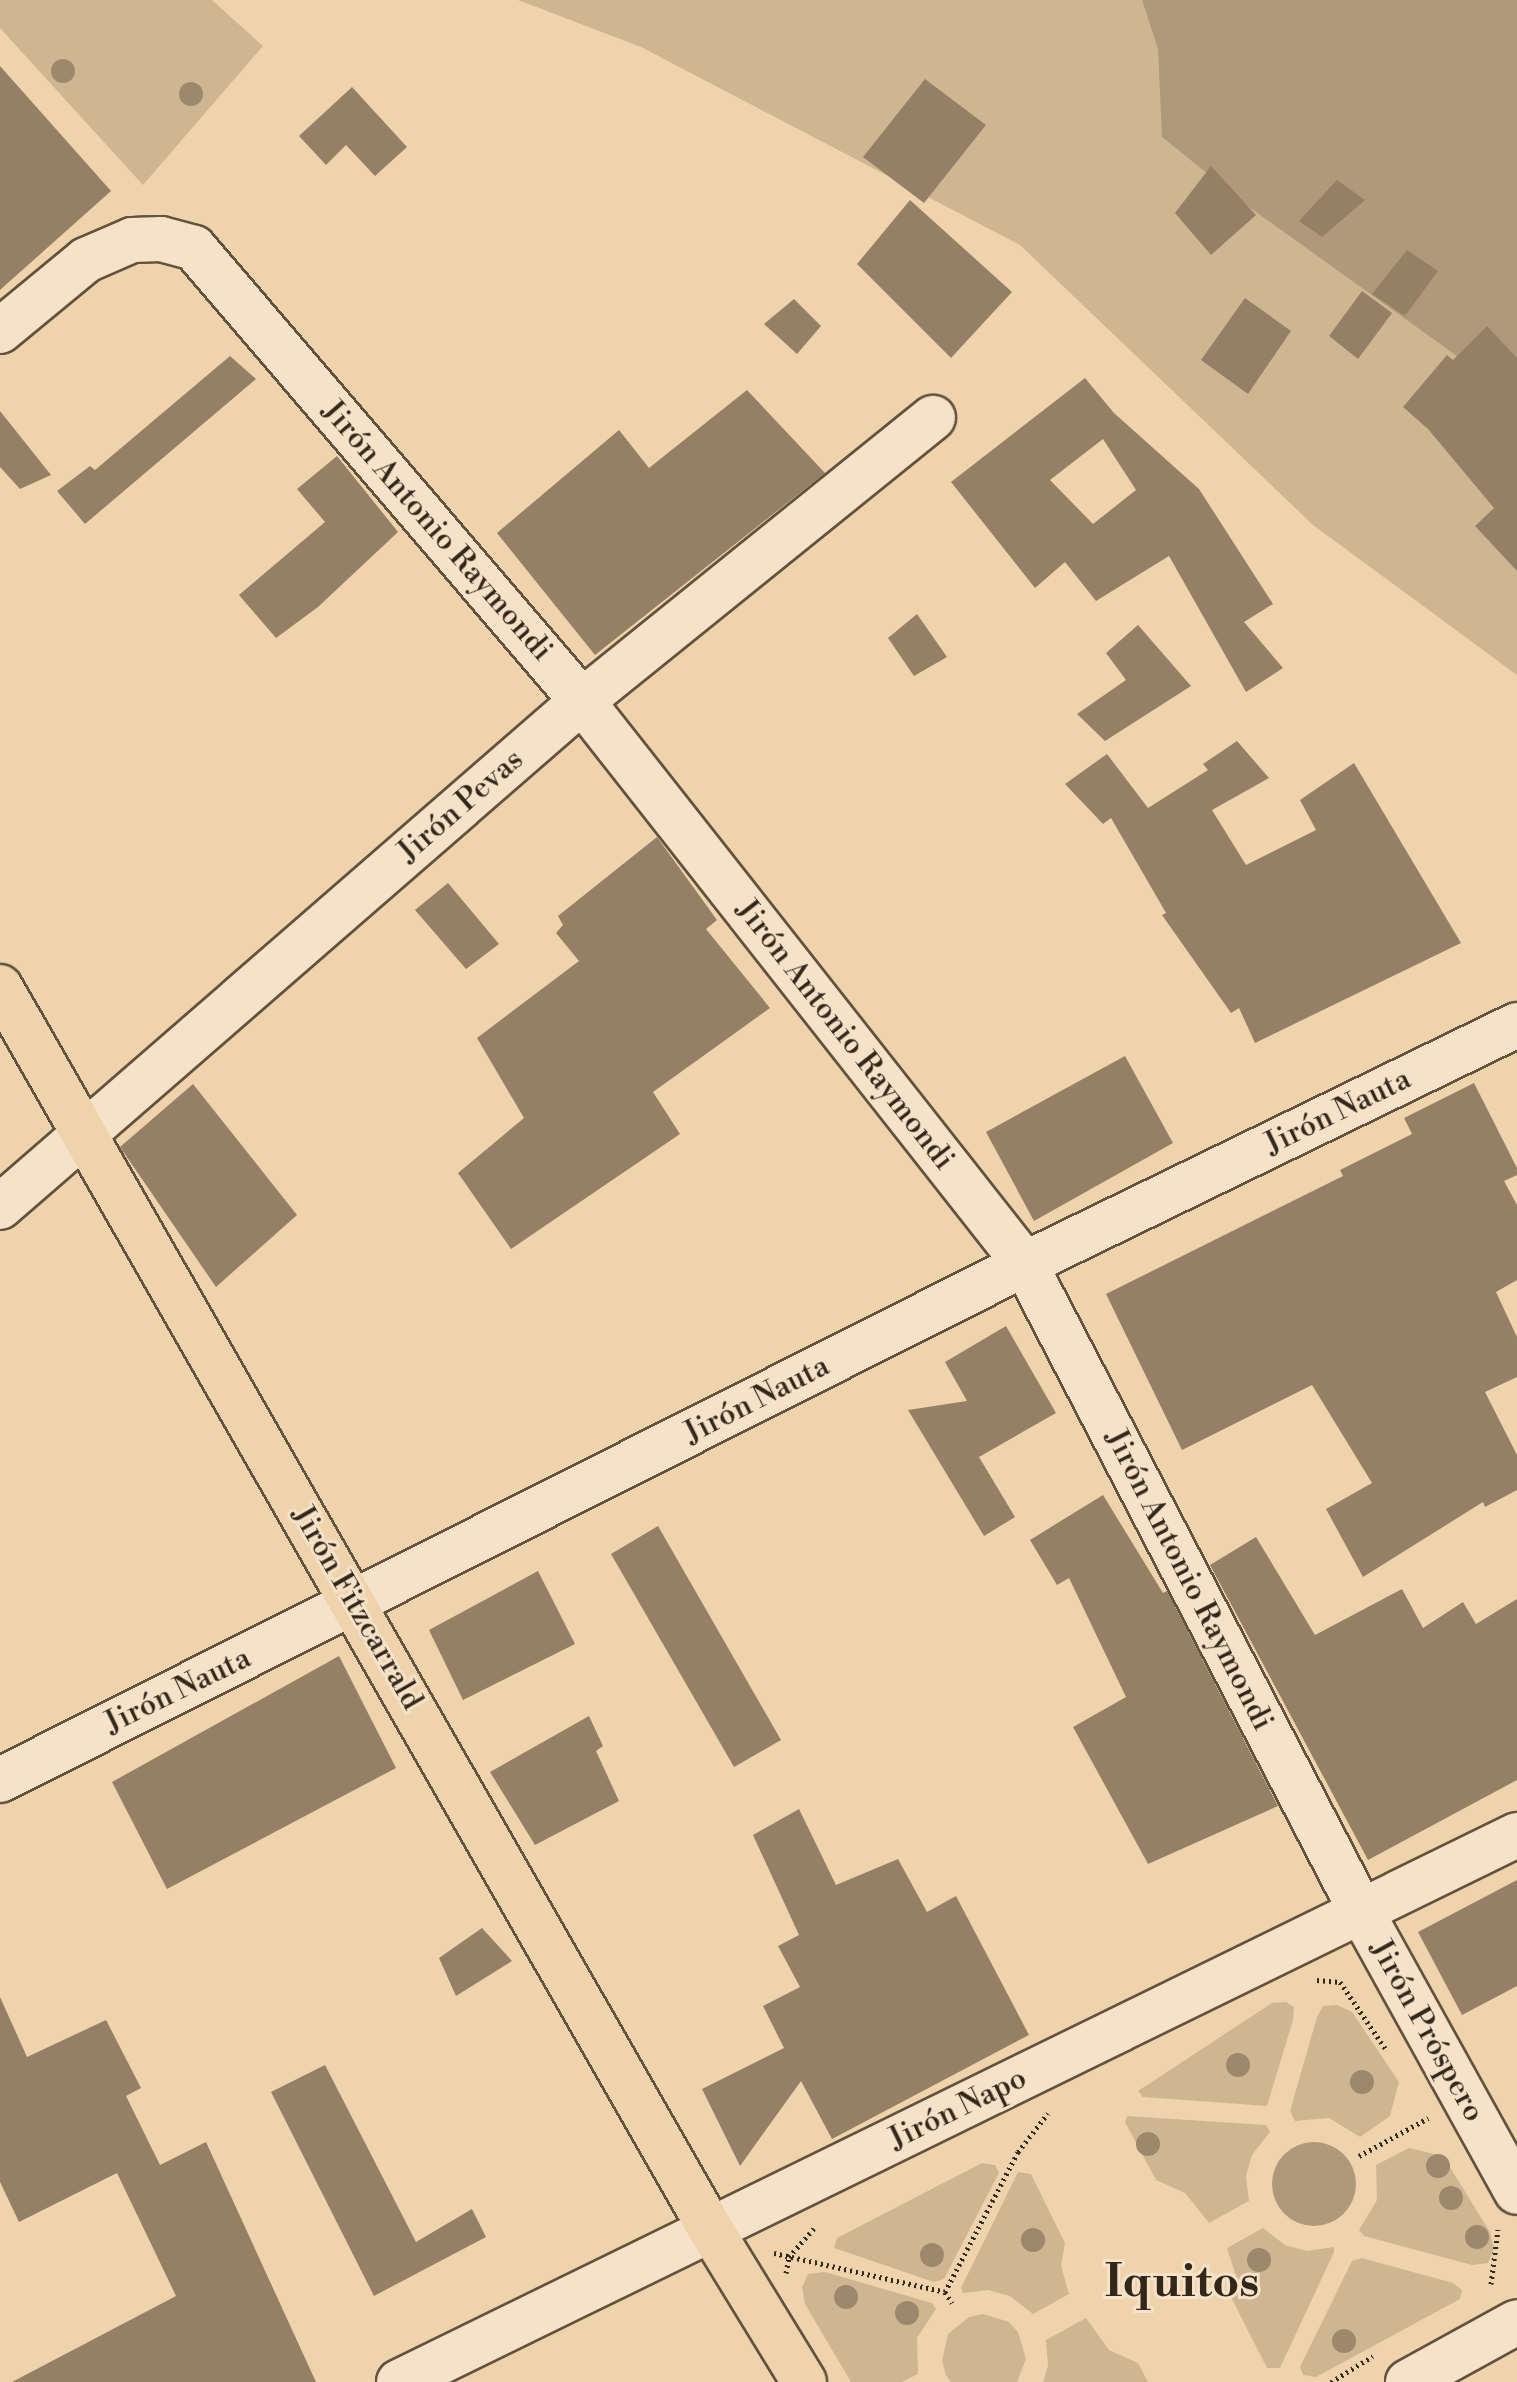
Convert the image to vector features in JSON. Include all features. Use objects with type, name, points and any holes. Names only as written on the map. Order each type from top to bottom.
[{"type":"main road","name":"Jirón Fitzcarrald","points":[[0,987],[711,2230],[804,2382]]},
{"type":"street","name":"Jirón Antonio Raymondi","points":[[0,331],[86,260],[132,240],[161,239],[194,248],[582,701],[1025,1264],[1361,1911]]},
{"type":"street","name":"Jirón Pevas","points":[[0,1207],[582,701],[933,418]]},
{"type":"street","name":"Jirón Nauta","points":[[0,1780],[1025,1264],[1517,1025]]},
{"type":"street","name":"Jirón Napo","points":[[399,2382],[1517,1835]]},
{"type":"street","name":"Jirón Próspero","points":[[1361,1911],[1505,2207]]},
{"type":"street","points":[[1396,2365],[1517,2322]]},
{"type":"path","points":[[1303,1987],[1317,1980],[1340,1982],[1390,2055]]},
{"type":"path","points":[[1424,2104],[1439,2129]]},
{"type":"path","points":[[945,2292],[1018,2152],[1052,2108],[1038,2114]]},
{"type":"path","points":[[1359,2156],[1432,2116]]},
{"type":"path","points":[[1480,2291],[1494,2283],[1505,2207]]},
{"type":"path","points":[[784,2284],[789,2257],[819,2222]]},
{"type":"path","points":[[773,2253],[945,2292],[952,2303]]},
{"type":"path","points":[[1331,2382],[1396,2365]]},
{"type":"shaded area","points":[[0,0],[212,0],[263,46],[143,185],[0,28]]},
{"type":"shaded area","points":[[518,0],[1517,0],[1517,675],[1313,525],[1020,245],[641,47]]},
{"type":"shaded area","points":[[1142,0],[1517,0],[1517,399],[1249,207],[1162,137],[1158,49]]},
{"type":"shaded area","points":[[1286,2002],[1294,2007],[1293,2020],[1267,2106],[1143,2097],[1138,2091],[1272,2003]]},
{"type":"shaded area","points":[[1337,2005],[1352,2012],[1399,2082],[1390,2116],[1360,2137],[1329,2118],[1295,2121],[1290,2111],[1317,2017],[1323,2006]]},
{"type":"shaded area","points":[[1127,2116],[1266,2125],[1270,2132],[1252,2155],[1246,2176],[1249,2201],[1209,2223],[1185,2193],[1156,2180],[1125,2122]]},
{"type":"shaded area","points":[[1314,2142],[1330,2145],[1344,2154],[1353,2168],[1356,2184],[1353,2200],[1344,2214],[1330,2223],[1314,2226],[1298,2223],[1284,2214],[1275,2200],[1272,2184],[1275,2168],[1284,2154],[1298,2145]]},
{"type":"shaded area","points":[[1409,2148],[1443,2156],[1490,2232],[1494,2249],[1488,2263],[1472,2265],[1364,2236],[1359,2230],[1377,2200],[1376,2165]]},
{"type":"shaded area","points":[[982,2163],[995,2165],[999,2173],[944,2279],[934,2282],[834,2248],[837,2238]]},
{"type":"shaded area","points":[[1018,2172],[1031,2174],[1065,2243],[1061,2266],[1069,2294],[1033,2314],[1010,2296],[988,2290],[963,2293],[961,2288]]},
{"type":"shaded area","points":[[1263,2228],[1285,2245],[1307,2251],[1334,2247],[1280,2368],[1267,2368],[1232,2299],[1236,2276],[1227,2248]]},
{"type":"shaded area","points":[[1362,2258],[1453,2283],[1462,2290],[1460,2299],[1316,2377],[1303,2375],[1300,2367],[1352,2261]]},
{"type":"shaded area","points":[[825,2272],[932,2303],[936,2309],[917,2338],[918,2374],[902,2382],[851,2382],[805,2304],[802,2287],[808,2274]]},
{"type":"shaded area","points":[[983,2314],[1009,2322],[1018,2332],[1026,2359],[1017,2382],[951,2382],[946,2375],[942,2361],[948,2334],[969,2317]]},
{"type":"shaded area","points":[[1086,2318],[1109,2350],[1138,2363],[1148,2382],[1043,2382],[1048,2366],[1046,2340]]},
{"type":"building","points":[[0,66],[111,191],[0,290]]},
{"type":"building","points":[[925,79],[986,125],[924,203],[863,157]]},
{"type":"building","points":[[352,87],[407,147],[375,176],[346,145],[326,165],[299,136]]},
{"type":"building","points":[[1211,166],[1256,215],[1211,255],[1175,213]]},
{"type":"building","points":[[1337,180],[1365,200],[1322,237],[1299,221]]},
{"type":"building","points":[[910,200],[1012,292],[951,358],[857,264]]},
{"type":"building","points":[[1407,250],[1438,271],[1405,316],[1372,294]]},
{"type":"building","points":[[1362,291],[1392,313],[1358,359],[1329,336]]},
{"type":"building","points":[[1245,298],[1291,331],[1248,394],[1201,360]]},
{"type":"building","points":[[794,299],[821,326],[797,354],[764,324]]},
{"type":"building","points":[[1487,326],[1517,358],[1517,571],[1475,526],[1494,508],[1428,429],[1403,407],[1447,355],[1453,360]]},
{"type":"building","points":[[230,356],[256,379],[85,524],[57,491],[90,466],[95,470]]},
{"type":"building","points":[[1085,378],[1114,413],[1199,489],[1273,604],[1244,622],[1283,668],[1246,692],[1169,556],[1096,601],[1065,562],[1035,588],[951,482]],"holes":[[[1103,439],[1136,490],[1093,524],[1050,480]]]},
{"type":"building","points":[[747,390],[825,473],[595,655],[497,533],[619,430],[649,468]]},
{"type":"building","points":[[0,411],[51,475],[20,489],[0,467]]},
{"type":"building","points":[[337,456],[398,532],[318,607],[276,638],[239,595],[325,522],[297,489]]},
{"type":"building","points":[[917,614],[947,657],[914,676],[888,638]]},
{"type":"building","points":[[1138,625],[1191,686],[1105,741],[1077,714],[1126,680],[1106,653]]},
{"type":"building","points":[[1237,741],[1269,778],[1212,810],[1246,865],[1316,830],[1300,800],[1354,763],[1461,943],[1255,1043],[1239,1008],[1231,1013],[1162,915],[1166,913],[1111,818],[1103,824],[1065,784],[1107,754],[1148,808],[1208,770],[1203,764]]},
{"type":"building","points":[[657,837],[717,920],[706,929],[770,1008],[653,1092],[680,1134],[511,1249],[458,1173],[524,1118],[477,1038],[579,961],[556,933],[563,925],[558,916]]},
{"type":"building","points":[[448,883],[499,944],[466,969],[415,910]]},
{"type":"building","points":[[1125,1056],[1173,1143],[1034,1221],[986,1132]]},
{"type":"building","points":[[1474,1083],[1517,1168],[1517,1175],[1504,1181],[1517,1205],[1517,1280],[1496,1292],[1517,1337],[1517,1377],[1485,1392],[1517,1455],[1517,1490],[1485,1507],[1483,1502],[1363,1577],[1326,1509],[1372,1483],[1312,1385],[1182,1450],[1106,1294],[1343,1176],[1340,1170],[1412,1134],[1404,1118]]},
{"type":"building","points":[[193,1084],[297,1215],[216,1287],[120,1147]]},
{"type":"building","points":[[1006,1326],[1056,1413],[979,1457],[1015,1517],[984,1536],[908,1410],[967,1401],[945,1362]]},
{"type":"building","points":[[1103,1495],[1163,1593],[1167,1591],[1278,1806],[1148,1864],[1073,1727],[1126,1697],[1069,1578],[1057,1585],[1030,1540]]},
{"type":"building","points":[[658,1526],[781,1740],[734,1767],[611,1554]]},
{"type":"building","points":[[1256,1537],[1315,1635],[1402,1589],[1423,1628],[1463,1602],[1476,1624],[1517,1599],[1517,1780],[1368,1860],[1210,1565]]},
{"type":"building","points":[[538,1571],[575,1644],[463,1700],[429,1630]]},
{"type":"building","points":[[339,1656],[396,1768],[167,1889],[112,1782]]},
{"type":"building","points":[[589,1716],[603,1746],[596,1751],[619,1801],[535,1845],[490,1772]]},
{"type":"building","points":[[799,1809],[836,1885],[898,1859],[927,1912],[956,1896],[1029,2035],[832,2139],[801,2081],[740,2166],[702,2089],[784,2048],[763,2006],[800,1987],[778,1946],[799,1935],[753,1835]]},
{"type":"building","points":[[1517,1880],[1517,1986],[1462,2015],[1418,1932]]},
{"type":"building","points":[[482,1928],[512,1961],[456,1996],[439,1958]]},
{"type":"building","points":[[0,1997],[27,2057],[106,2020],[141,2088],[126,2096],[160,2165],[206,2142],[316,2382],[12,2382],[176,2296],[117,2173],[19,2222],[0,2182]]},
{"type":"building","points":[[325,2065],[416,2242],[472,2209],[486,2237],[374,2296],[271,2092]]},
{"type":"district","name":"Iquitos","points":[[1182,2282]]}]
